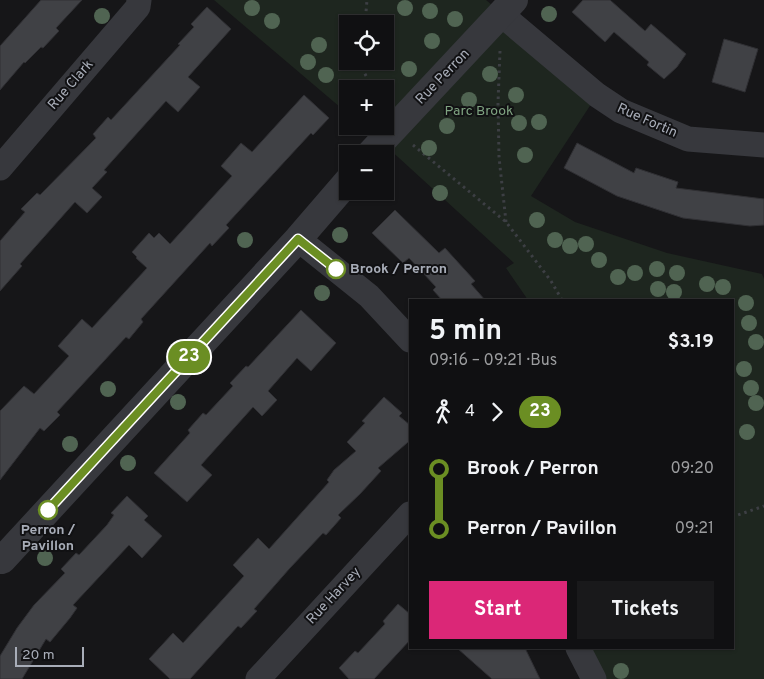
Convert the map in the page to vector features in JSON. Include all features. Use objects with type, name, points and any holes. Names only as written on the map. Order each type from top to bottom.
[{"type":"street","name":"Rue Clark","points":[[0,168],[138,7],[139,0]]},
{"type":"street","name":"Rue Perron","points":[[394,128],[508,7]]},
{"type":"street","name":"Rue Fortin","points":[[508,7],[597,95],[621,111],[688,138],[764,145]]},
{"type":"street","name":"Rue Perron","points":[[378,145],[387,135]]},
{"type":"street","points":[[1,561],[298,239],[339,191]]},
{"type":"street","points":[[298,239],[369,296],[409,339]]},
{"type":"street","name":"Rue Harvey","points":[[273,673],[409,515]]},
{"type":"street","points":[[579,649],[594,679]]},
{"type":"path","points":[[366,15],[367,0]]},
{"type":"path","points":[[506,222],[499,157],[498,103],[508,7]]},
{"type":"path","points":[[394,130],[506,222],[551,281],[561,299]]},
{"type":"path","points":[[734,515],[764,506]]},
{"type":"green space","name":"Parc Brook","points":[[214,0],[486,0],[597,95],[531,196],[575,222],[667,253],[762,274],[764,279],[764,679],[594,679],[579,649],[734,649],[734,299],[527,299],[506,268],[514,263],[394,153],[394,145],[385,145],[374,135],[394,135],[394,80],[339,80],[339,106]]},
{"type":"building","points":[[41,0],[82,0],[56,28],[59,31],[43,48],[41,47],[24,62],[0,90],[0,46]]},
{"type":"building","points":[[583,0],[610,0],[645,31],[651,24],[686,54],[677,67],[664,79],[647,65],[649,62],[614,32],[605,42],[572,12]]},
{"type":"building","points":[[207,7],[231,29],[188,77],[200,87],[178,112],[166,101],[104,170],[107,172],[92,188],[102,197],[87,213],[75,202],[20,264],[22,266],[0,291],[0,241],[25,212],[21,209],[37,193],[40,195],[96,138],[93,134],[108,117],[111,120],[180,45],[178,44],[194,27],[191,24]]},
{"type":"building","points":[[724,39],[758,49],[745,92],[712,82]]},
{"type":"building","points":[[304,95],[329,118],[313,135],[311,133],[226,225],[229,228],[212,246],[210,243],[141,319],[143,322],[129,339],[126,337],[57,412],[60,415],[44,431],[40,428],[0,480],[0,411],[24,386],[34,394],[69,356],[58,346],[82,319],[92,328],[147,268],[132,252],[149,233],[154,238],[159,233],[170,244],[232,176],[221,166],[241,143],[252,152]]},
{"type":"building","points":[[577,143],[634,173],[636,168],[678,182],[676,188],[764,199],[764,225],[750,226],[683,218],[617,196],[564,168]]},
{"type":"building","points":[[395,210],[439,253],[445,248],[475,281],[471,284],[484,299],[441,299],[433,290],[436,287],[409,258],[403,263],[372,233]]},
{"type":"building","points":[[301,310],[336,343],[311,371],[297,358],[268,391],[277,400],[262,416],[253,407],[201,465],[212,475],[187,502],[154,473],[190,433],[188,430],[203,413],[206,415],[233,386],[230,383],[246,366],[248,367]]},
{"type":"building","points":[[384,397],[402,413],[399,416],[409,424],[409,441],[378,468],[381,471],[338,515],[341,518],[326,535],[323,533],[254,609],[257,611],[241,628],[238,626],[190,679],[170,679],[149,659],[173,633],[183,643],[244,576],[233,565],[258,538],[269,549],[329,482],[327,480],[334,470],[356,451],[347,442],[365,423],[362,421]]},
{"type":"building","points":[[127,496],[148,516],[144,520],[162,536],[142,558],[129,545],[73,605],[77,608],[50,642],[46,639],[22,679],[0,679],[0,656],[17,628],[34,605],[65,573],[61,569],[76,553],[79,555],[107,525],[114,515],[111,513]]},
{"type":"building","points":[[398,604],[409,613],[409,641],[374,679],[349,679],[339,668],[355,651],[358,653],[385,624],[383,621]]},
{"type":"building","points":[[458,649],[525,649],[540,679],[492,679]]},
{"type":"bus line","name":"23","points":[[48,510],[298,239],[336,269]]},
{"type":"place","name":"Brook / Perron","points":[[336,269]]},
{"type":"place","name":"Perron / Pavillon","points":[[48,510]]}]
